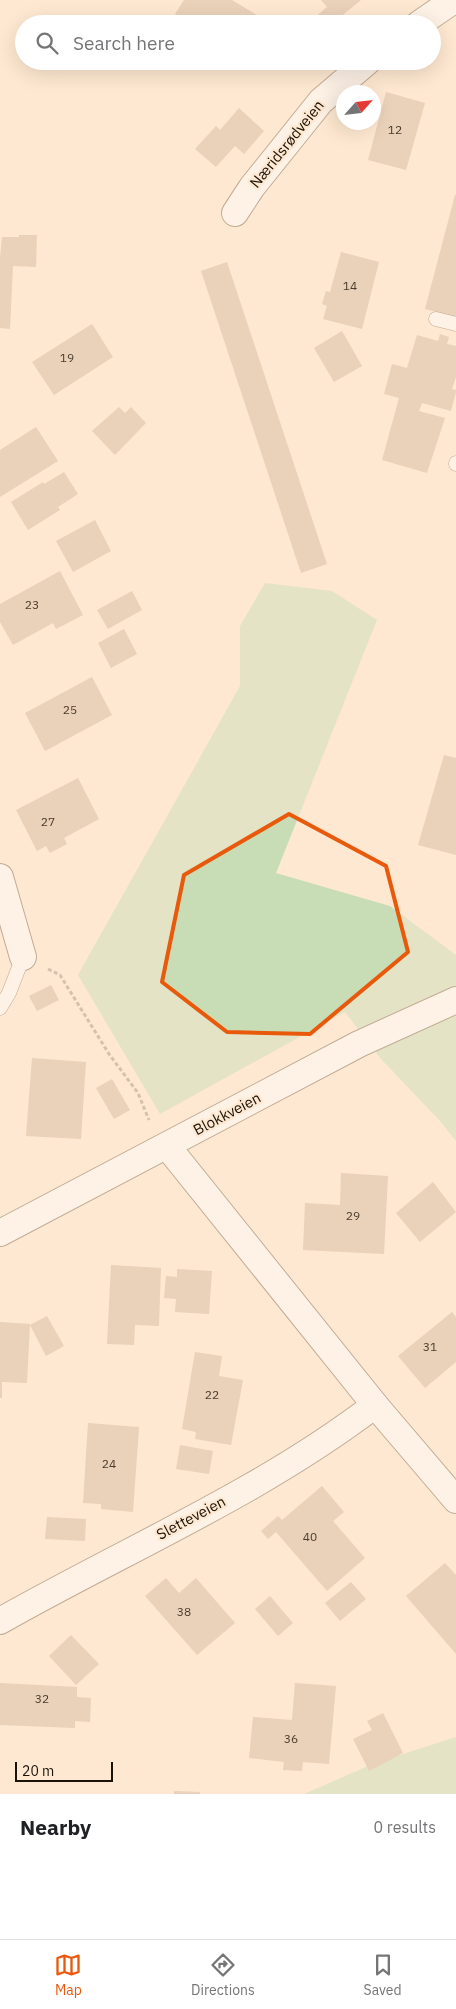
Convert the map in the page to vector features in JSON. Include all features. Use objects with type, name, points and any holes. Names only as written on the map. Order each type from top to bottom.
[{"type":"street","points":[[432,15],[454,0]]},
{"type":"street","name":"Næridsrødveien","points":[[235,214],[252,187],[320,102],[357,70]]},
{"type":"street","points":[[0,877],[23,957]]},
{"type":"street","name":"Blokkveien","points":[[0,1233],[359,1044],[456,1000]]},
{"type":"street","points":[[162,1149],[456,1500]]},
{"type":"street","name":"Sletteveien","points":[[0,1621],[71,1581],[203,1513],[278,1470],[346,1427],[375,1405]]},
{"type":"lane","points":[[436,319],[456,324]]},
{"type":"lane","points":[[0,1008],[9,993],[23,957]]},
{"type":"path","points":[[23,957],[60,975],[109,1054],[138,1094],[162,1149]]},
{"type":"highlighted area","points":[[289,814],[386,866],[408,952],[310,1034],[227,1032],[162,982],[184,875]]},
{"type":"green space","points":[[265,583],[332,591],[377,620],[276,873],[390,906],[456,955],[456,1141],[440,1121],[381,1059],[345,1012],[160,1114],[78,975],[240,686],[240,626]]},
{"type":"green space","points":[[456,1737],[456,1794],[304,1794],[375,1763]]},
{"type":"building","points":[[184,0],[232,0],[257,15],[176,15],[175,14]]},
{"type":"building","points":[[321,0],[361,0],[343,15],[318,15],[327,7]]},
{"type":"building","points":[[386,92],[425,103],[406,170],[368,160],[376,130],[381,130],[381,111]]},
{"type":"building","points":[[239,108],[264,131],[244,154],[235,146],[216,167],[195,149],[216,126],[220,130]]},
{"type":"building","points":[[456,195],[456,317],[425,309]]},
{"type":"building","points":[[19,235],[37,235],[36,267],[13,266],[10,329],[0,328],[0,258],[2,237],[19,237]]},
{"type":"building","points":[[341,252],[379,262],[362,329],[323,319],[327,306],[322,304],[326,291],[330,292]]},
{"type":"building","points":[[227,262],[327,564],[301,573],[201,271]]},
{"type":"building","points":[[92,324],[113,357],[54,395],[32,362]]},
{"type":"building","points":[[342,331],[362,366],[334,382],[314,348]]},
{"type":"building","points":[[440,334],[449,337],[447,344],[456,346],[456,377],[452,389],[456,390],[456,392],[451,411],[422,403],[419,411],[445,418],[427,473],[382,460],[399,398],[384,394],[392,364],[407,368],[417,335],[438,341]]},
{"type":"building","points":[[119,407],[125,413],[131,407],[146,423],[115,455],[92,431]]},
{"type":"building","points":[[36,427],[58,461],[0,497],[0,450]]},
{"type":"building","points":[[64,472],[78,494],[58,507],[60,510],[28,530],[11,502],[43,482],[44,484]]},
{"type":"building","points":[[95,520],[111,551],[73,572],[56,541]]},
{"type":"building","points":[[60,571],[83,615],[56,629],[53,623],[13,645],[0,622],[0,604]]},
{"type":"building","points":[[132,591],[142,610],[108,629],[97,610]]},
{"type":"building","points":[[124,629],[137,654],[111,668],[98,643]]},
{"type":"building","points":[[92,677],[112,715],[45,751],[25,713]]},
{"type":"building","points":[[444,755],[456,758],[456,855],[418,845]]},
{"type":"building","points":[[78,778],[99,819],[64,838],[67,844],[50,853],[46,846],[37,851],[16,810]]},
{"type":"building","points":[[51,985],[59,1000],[37,1011],[29,996]]},
{"type":"building","points":[[32,1058],[86,1062],[81,1139],[26,1136]]},
{"type":"building","points":[[112,1079],[130,1110],[114,1119],[96,1088]]},
{"type":"building","points":[[341,1173],[388,1176],[384,1254],[303,1250],[305,1203],[340,1205]]},
{"type":"building","points":[[433,1182],[456,1212],[420,1242],[396,1213]]},
{"type":"building","points":[[111,1265],[161,1268],[159,1326],[135,1325],[134,1345],[107,1344]]},
{"type":"building","points":[[177,1269],[212,1271],[209,1314],[175,1312],[176,1299],[164,1298],[166,1276],[177,1277]]},
{"type":"building","points":[[452,1312],[456,1317],[456,1362],[425,1388],[398,1356]]},
{"type":"building","points":[[47,1316],[64,1346],[46,1356],[30,1325]]},
{"type":"building","points":[[0,1322],[30,1324],[27,1383],[2,1382],[2,1398],[0,1398]]},
{"type":"building","points":[[195,1352],[222,1356],[219,1376],[243,1380],[231,1445],[195,1439],[196,1432],[182,1429]]},
{"type":"building","points":[[88,1423],[139,1427],[133,1512],[101,1509],[101,1504],[83,1503]]},
{"type":"building","points":[[180,1445],[213,1451],[209,1474],[176,1469]]},
{"type":"building","points":[[322,1486],[344,1512],[333,1521],[365,1558],[327,1591],[276,1532],[268,1539],[261,1531],[278,1516],[282,1520]]},
{"type":"building","points":[[47,1517],[86,1519],[85,1541],[45,1539]]},
{"type":"building","points":[[445,1563],[456,1575],[456,1654],[406,1596]]},
{"type":"building","points":[[166,1578],[179,1593],[196,1578],[235,1623],[197,1655],[145,1596]]},
{"type":"building","points":[[351,1582],[366,1599],[340,1621],[325,1603]]},
{"type":"building","points":[[270,1596],[293,1623],[278,1636],[255,1609]]},
{"type":"building","points":[[71,1635],[99,1664],[76,1685],[49,1656]]},
{"type":"building","points":[[0,1683],[77,1687],[77,1697],[91,1698],[90,1722],[75,1721],[75,1728],[0,1725]]},
{"type":"building","points":[[295,1683],[336,1686],[329,1764],[303,1762],[302,1771],[283,1770],[284,1762],[249,1758],[253,1717],[292,1720]]},
{"type":"building","points":[[383,1713],[403,1753],[369,1771],[353,1739],[372,1730],[367,1721]]},
{"type":"building","points":[[174,1791],[200,1792],[200,1794],[174,1794]]}]
